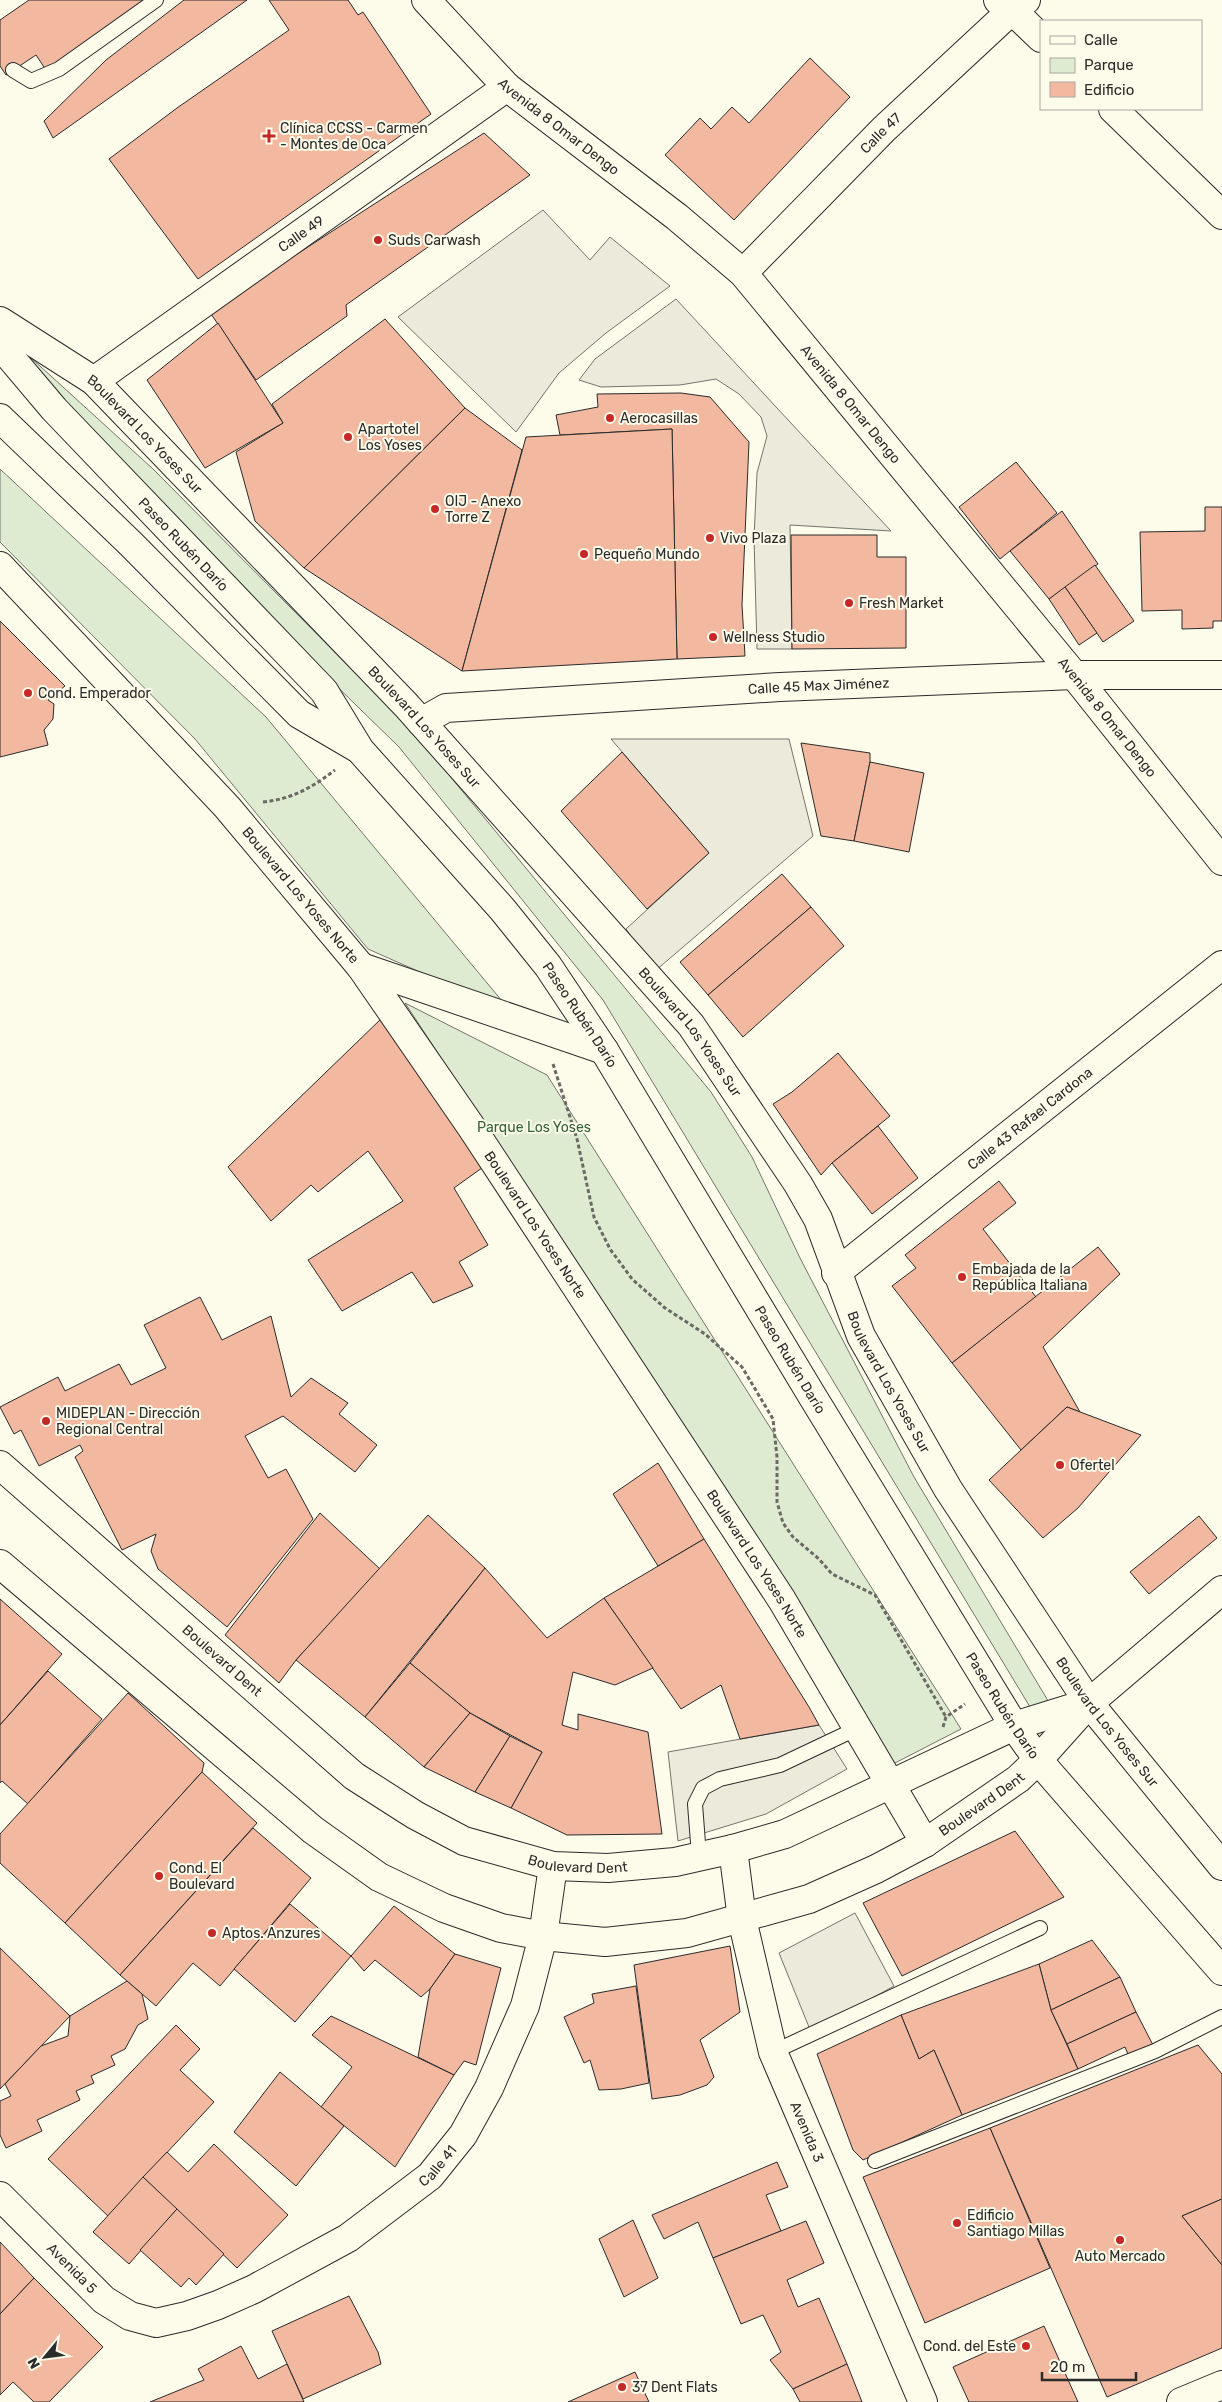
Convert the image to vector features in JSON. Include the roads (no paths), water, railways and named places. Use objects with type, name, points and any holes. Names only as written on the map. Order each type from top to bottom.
[{"type":"main road","name":"Avenida 8 Omar Dengo","points":[[426,0],[507,87],[676,217],[742,273],[1074,675],[1222,862]]},
{"type":"main road","points":[[1012,3],[1040,37]]},
{"type":"main road","name":"Calle 47","points":[[742,273],[1012,3]]},
{"type":"main road","name":"Calle 49","points":[[94,380],[507,87]]},
{"type":"main road","points":[[1114,110],[1222,215]]},
{"type":"main road","name":"Boulevard Los Yoses Sur","points":[[0,321],[94,380],[421,722],[691,1025],[798,1184],[818,1219],[836,1273],[861,1336],[948,1489],[1089,1703],[1222,1866]]},
{"type":"main road","name":"Paseo Rubén Darío","points":[[0,344],[54,409],[324,691],[360,750],[503,910],[548,966],[604,1050],[1014,1726],[1038,1760],[1222,1971]]},
{"type":"main road","name":"Paseo Rubén Darío","points":[[0,418],[131,544],[299,714],[360,750]]},
{"type":"main road","name":"Boulevard Los Yoses Norte","points":[[0,566],[227,807],[361,967],[494,1161],[766,1575],[925,1843]]},
{"type":"main road","name":"Calle 45 Max Jiménez","points":[[421,722],[446,708],[780,687],[1074,675],[1222,675]]},
{"type":"main road","name":"Calle 43 Rafael Cardona","points":[[836,1273],[1222,965]]},
{"type":"main road","points":[[361,967],[604,1050]]},
{"type":"main road","name":"Boulevard Dent","points":[[0,1465],[354,1776],[415,1815],[464,1840],[553,1866],[608,1868],[675,1862],[733,1849],[785,1834],[1014,1726],[1089,1703]]},
{"type":"main road","name":"Boulevard Dent","points":[[0,1564],[313,1830],[379,1877],[444,1908],[501,1928],[543,1936],[605,1942],[687,1933],[809,1899],[876,1869],[925,1843],[1010,1784],[1038,1760],[1089,1703]]},
{"type":"main road","points":[[1089,1703],[1222,1590]]},
{"type":"main road","name":"Avenida 3","points":[[733,1849],[742,1919],[773,2052],[922,2402]]},
{"type":"main road","name":"Calle 41","points":[[156,2323],[187,2316],[254,2288],[348,2238],[430,2176],[463,2135],[489,2088],[525,2006],[543,1936],[553,1866]]},
{"type":"main road","name":"Avenida 5","points":[[0,2196],[104,2300],[130,2316],[156,2323]]},
{"type":"main road","points":[[1181,2402],[1222,2384]]},
{"type":"lane","points":[[13,70],[31,81],[59,69],[156,0]]},
{"type":"lane","points":[[699,1856],[695,1804],[703,1788],[720,1779],[780,1764],[858,1728]]},
{"type":"lane","points":[[773,2052],[1040,1928]]},
{"type":"lane","points":[[875,2161],[1155,2051],[1222,2017]]},
{"type":"place","name":"Clínica CCSS - Carmen - Montes de Oca","points":[[269,136]]},
{"type":"place","name":"Suds Carwash","points":[[378,240]]},
{"type":"place","name":"Aerocasillas","points":[[610,418]]},
{"type":"place","name":"Apartotel Los Yoses","points":[[348,437]]},
{"type":"place","name":"OIJ - Anexo Torre Z","points":[[435,509]]},
{"type":"place","name":"Vivo Plaza","points":[[710,538]]},
{"type":"place","name":"Pequeño Mundo","points":[[584,554]]},
{"type":"place","name":"Fresh Market","points":[[849,603]]},
{"type":"place","name":"Wellness Studio","points":[[713,637]]},
{"type":"place","name":"Cond. Emperador","points":[[28,693]]},
{"type":"place","name":"Embajada de la República Italiana","points":[[962,1277]]},
{"type":"place","name":"MIDEPLAN - Dirección Regional Central","points":[[46,1421]]},
{"type":"place","name":"Ofertel","points":[[1060,1465]]},
{"type":"place","name":"Cond. El Boulevard","points":[[159,1876]]},
{"type":"place","name":"Aptos. Anzures","points":[[212,1933]]},
{"type":"place","name":"Edificio Santiago Millas","points":[[957,2223]]},
{"type":"place","name":"Auto Mercado","points":[[1120,2240]]},
{"type":"place","name":"Cond. del Este","points":[[1026,2346]]},
{"type":"place","name":"37 Dent Flats","points":[[622,2387]]},
{"type":"park label","name":"Parque Los Yoses","points":[[534,1127]]}]
